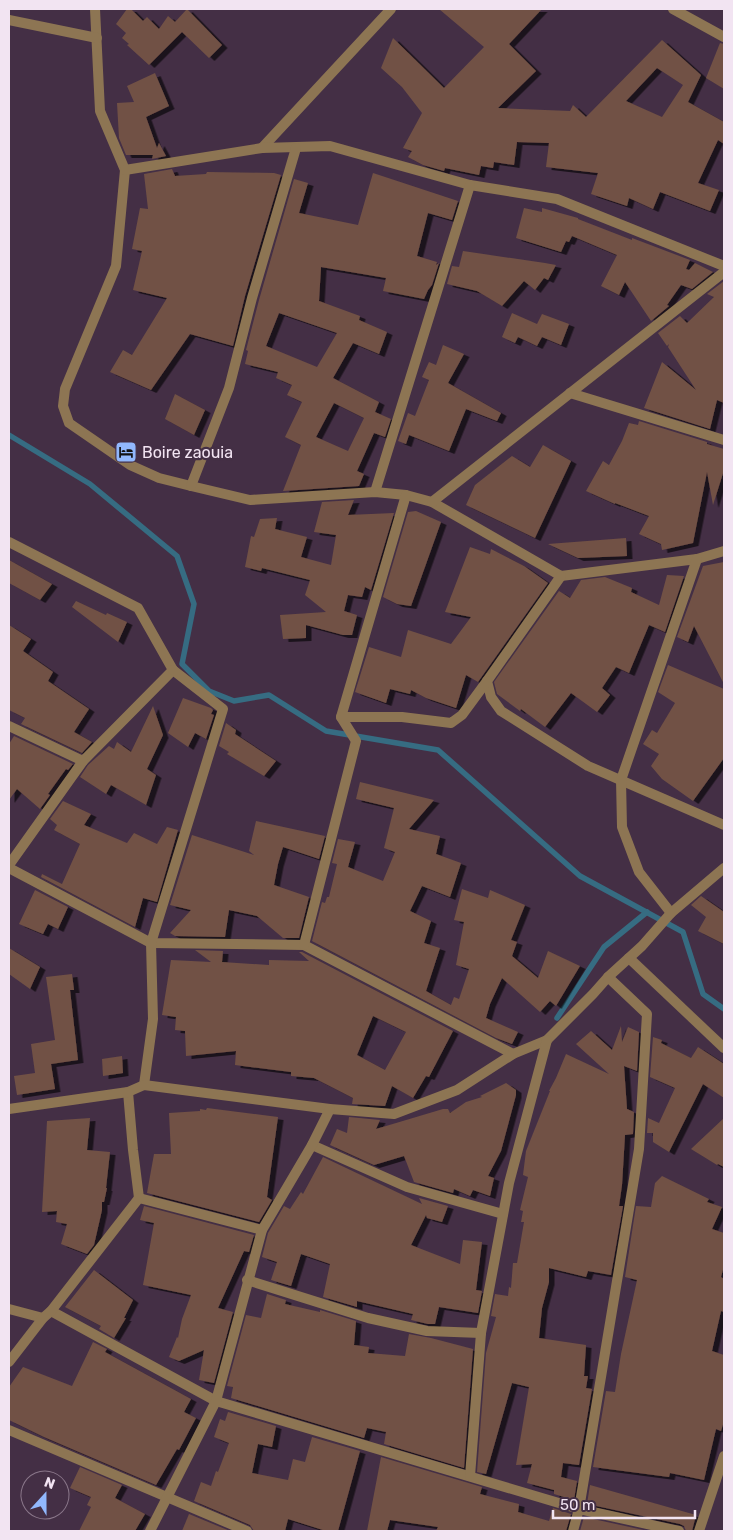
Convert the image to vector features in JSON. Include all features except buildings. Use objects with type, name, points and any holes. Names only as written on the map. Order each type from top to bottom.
[{"type":"street","points":[[95,9],[100,111],[126,170],[116,266],[65,389],[63,406],[69,423],[130,465],[159,478],[250,500],[375,492],[406,495],[432,502],[561,576],[697,559],[724,551]]},
{"type":"street","points":[[262,148],[391,9]]},
{"type":"street","points":[[673,9],[724,36]]},
{"type":"street","points":[[9,20],[97,38]]},
{"type":"street","points":[[126,170],[262,148],[330,146],[470,184],[557,200],[724,266]]},
{"type":"street","points":[[191,486],[229,388],[252,298],[296,148]]},
{"type":"street","points":[[375,492],[470,184]]},
{"type":"street","points":[[432,502],[724,272]]},
{"type":"street","points":[[570,393],[724,440]]},
{"type":"street","points":[[304,945],[356,742],[341,717],[406,495]]},
{"type":"street","points":[[9,542],[138,608],[173,670],[223,709],[151,943],[153,1019],[144,1086]]},
{"type":"street","points":[[671,913],[639,872],[622,827],[621,780],[697,559]]},
{"type":"street","points":[[341,717],[402,717],[451,723],[462,715],[561,576]]},
{"type":"street","points":[[173,670],[83,761],[9,867],[151,943],[304,945],[513,1054]]},
{"type":"street","points":[[486,681],[491,697],[501,710],[588,766],[724,825]]},
{"type":"street","points":[[9,726],[83,761]]},
{"type":"street","points":[[9,1109],[128,1092],[144,1086],[330,1109],[394,1114],[457,1090],[513,1054],[547,1040],[608,977],[642,946],[671,913],[724,868]]},
{"type":"street","points":[[629,958],[724,1048]]},
{"type":"street","points":[[574,1531],[639,1149],[647,1014],[608,977]]},
{"type":"street","points":[[470,1476],[481,1333],[509,1183],[547,1040]]},
{"type":"street","points":[[9,1362],[139,1198],[128,1092]]},
{"type":"street","points":[[150,1531],[216,1401],[262,1230],[312,1145],[330,1109]]},
{"type":"street","points":[[312,1145],[407,1187],[503,1214]]},
{"type":"street","points":[[139,1198],[262,1230]]},
{"type":"street","points":[[247,1280],[368,1318],[426,1331],[481,1333]]},
{"type":"street","points":[[9,1309],[47,1315],[216,1401],[579,1509],[679,1531]]},
{"type":"street","points":[[9,1430],[247,1531]]},
{"type":"street","points":[[699,1531],[724,1456]]},
{"type":"waterway","points":[[9,435],[90,484],[177,556],[194,604],[182,664],[209,691],[234,701],[269,695],[326,731],[438,750],[580,876],[683,932],[703,994],[724,1009]]},
{"type":"waterway","points":[[557,1018],[604,947],[647,912]]},
{"type":"place","name":"Boire zaouia","points":[[126,452]]}]
